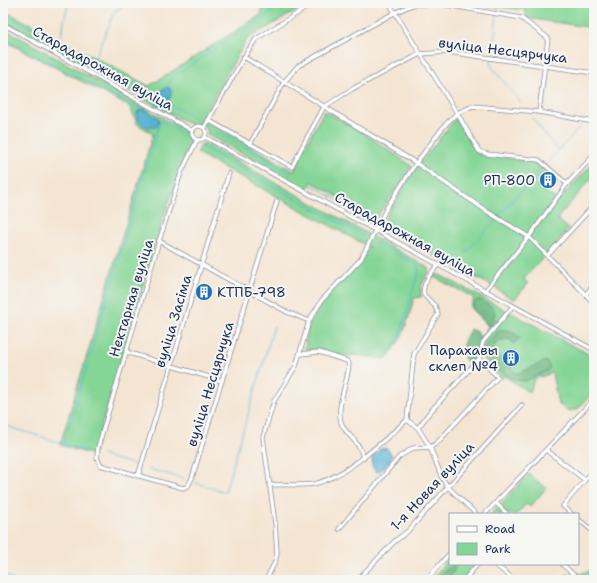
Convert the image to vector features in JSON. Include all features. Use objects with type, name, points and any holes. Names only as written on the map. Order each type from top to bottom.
[{"type":"street","points":[[204,128],[198,127],[193,131],[194,137],[197,140],[201,140],[205,137],[206,132],[204,128],[208,120],[256,39],[314,3]]},
{"type":"street","points":[[389,3],[479,151],[487,154],[539,160],[567,184]]},
{"type":"street","points":[[208,120],[250,144],[284,82],[298,66],[394,13],[412,5],[434,3],[521,18],[548,38],[539,112]]},
{"type":"street","name":"Старадарожная вуліца","points":[[3,24],[193,131]]},
{"type":"street","name":"вуліца Несцярчука","points":[[250,144],[292,167],[302,145],[324,107],[352,89],[420,54],[448,52],[594,73]]},
{"type":"street","points":[[244,57],[416,163],[488,212],[529,237],[594,303]]},
{"type":"street","points":[[266,580],[275,562],[277,553],[270,485],[263,446],[265,430],[274,401],[284,388],[301,354],[309,321],[322,300],[361,259],[387,207],[416,163],[444,126],[457,113],[473,106],[539,112],[594,122]]},
{"type":"street","name":"Старадарожная вуліца","points":[[205,137],[594,350]]},
{"type":"street","name":"Нектарная вуліца","points":[[100,465],[97,457],[98,447],[159,241],[181,173],[197,140]]},
{"type":"street","points":[[485,290],[529,237],[567,184],[594,155]]},
{"type":"street","name":"вуліца Засіма","points":[[138,476],[229,173]]},
{"type":"street","name":"вуліца Несцярчука","points":[[100,465],[183,488],[188,486],[192,478],[277,201]]},
{"type":"street","points":[[547,256],[594,205]]},
{"type":"street","points":[[159,241],[291,314],[309,321]]},
{"type":"street","points":[[270,485],[318,482],[364,458],[407,420],[414,354],[438,314],[435,306],[424,295],[423,288],[429,276],[438,265]]},
{"type":"street","points":[[586,294],[594,285]]},
{"type":"street","points":[[418,428],[429,413],[479,359],[486,338],[513,306]]},
{"type":"street","points":[[126,352],[222,381]]},
{"type":"street","points":[[301,354],[319,352],[347,361],[349,364],[347,384],[340,402],[341,422],[364,458]]},
{"type":"street","points":[[339,528],[400,457],[413,448],[430,447],[436,444],[498,377],[479,359]]},
{"type":"street","points":[[486,513],[594,399]]},
{"type":"street","name":"1-я Новая вуліца","points":[[357,580],[394,541],[408,531],[522,405]]},
{"type":"street","points":[[407,420],[418,428],[430,447],[442,478],[448,487],[475,513]]},
{"type":"street","points":[[546,450],[585,480]]},
{"type":"street","points":[[571,513],[563,506],[594,469]]},
{"type":"street","points":[[496,503],[506,513]]},
{"type":"street","points":[[579,520],[594,532]]},
{"type":"street","points":[[426,580],[449,554]]},
{"type":"street","points":[[464,580],[477,565]]},
{"type":"street","points":[[495,565],[515,580]]},
{"type":"street","points":[[563,565],[578,579]]},
{"type":"green space","points":[[261,3],[310,3],[247,39],[202,118],[294,171],[297,161],[324,111],[362,132],[412,166],[376,218],[312,182],[307,189],[208,135],[207,129],[200,125],[193,126],[3,21],[3,10],[149,86],[262,14]]},
{"type":"green space","points":[[458,3],[594,3],[594,28],[526,18],[526,10]]},
{"type":"green space","points":[[3,28],[188,132],[191,138],[157,237],[93,455],[60,445],[153,134],[137,124],[130,107],[3,40]]},
{"type":"green space","points":[[455,119],[478,154],[538,163],[546,169],[534,183],[558,201],[594,162],[594,175],[557,219],[569,229],[524,279],[528,284],[514,300],[492,286],[385,230],[382,223],[416,168]]},
{"type":"green space","points":[[202,144],[208,145],[429,268],[429,271],[421,286],[421,297],[414,298],[401,337],[386,359],[356,355],[339,356],[321,350],[305,350],[310,325],[319,307],[325,298],[357,266],[369,247],[197,153]]},
{"type":"green space","points":[[433,274],[440,275],[594,357],[594,391],[578,409],[569,411],[558,404],[552,373],[534,379],[530,393],[504,376],[502,378],[489,366],[482,355],[480,343],[488,326],[470,308],[474,298],[434,277],[430,278]]},
{"type":"green space","points":[[477,300],[481,300],[494,309],[496,323],[493,327],[489,326],[473,309],[473,304]]},
{"type":"green space","points":[[470,329],[477,332],[482,340],[479,353],[469,364],[463,355],[462,347]]},
{"type":"green space","points":[[501,329],[511,331],[520,338],[514,344],[509,339],[504,339],[494,345],[493,350],[516,373],[546,361],[550,368],[547,371],[525,381],[515,380],[494,368],[483,351],[488,341]]},
{"type":"green space","points":[[529,474],[546,488],[530,507],[526,504],[518,513],[492,513]]},
{"type":"green space","points":[[449,559],[449,565],[474,565],[462,580],[430,580]]},
{"type":"green space","points":[[453,565],[456,568],[447,580],[433,580]]},
{"type":"green space","points":[[594,570],[594,580],[557,580],[568,574],[572,576]]},
{"type":"water","points":[[167,87],[171,89],[171,96],[164,105],[158,105],[154,101],[154,96]]},
{"type":"water","points":[[143,109],[158,118],[159,122],[157,126],[151,128],[146,127],[137,119],[137,112]]},
{"type":"water","points":[[387,448],[392,455],[389,462],[379,472],[375,471],[372,466],[372,457],[380,449]]},
{"type":"waterway","points":[[60,41],[68,3]]},
{"type":"waterway","points":[[94,60],[115,11],[127,3]]},
{"type":"waterway","points":[[167,87],[174,76],[272,12],[276,3]]},
{"type":"waterway","points":[[498,12],[499,3]]},
{"type":"waterway","points":[[5,13],[155,96]]},
{"type":"waterway","points":[[497,15],[491,66],[521,103]]},
{"type":"waterway","points":[[3,38],[141,110]]},
{"type":"waterway","points":[[167,102],[199,122]]},
{"type":"waterway","points":[[532,118],[558,150]]},
{"type":"waterway","points":[[68,430],[160,121]]},
{"type":"waterway","points":[[161,121],[191,140]]},
{"type":"waterway","points":[[546,164],[582,125]]},
{"type":"waterway","points":[[214,130],[291,173]]},
{"type":"waterway","points":[[202,147],[364,236]]},
{"type":"waterway","points":[[499,216],[543,167]]},
{"type":"waterway","points":[[311,185],[374,220]]},
{"type":"waterway","points":[[465,253],[497,219]]},
{"type":"waterway","points":[[386,226],[423,246]]},
{"type":"waterway","points":[[375,242],[417,265],[419,270],[400,335],[388,354]]},
{"type":"waterway","points":[[427,248],[484,280]]},
{"type":"waterway","points":[[196,483],[225,492],[274,326]]},
{"type":"waterway","points":[[3,425],[87,451]]},
{"type":"waterway","points":[[64,443],[65,438]]},
{"type":"waterway","points":[[102,455],[135,465]]},
{"type":"waterway","points":[[149,469],[184,479]]},
{"type":"waterway","points":[[3,574],[14,580]]},
{"type":"place","name":"РП-800","points":[[548,180]]},
{"type":"place","name":"КТПБ-798","points":[[204,292]]},
{"type":"place","name":"Парахавы склеп №4","points":[[511,358]]}]
